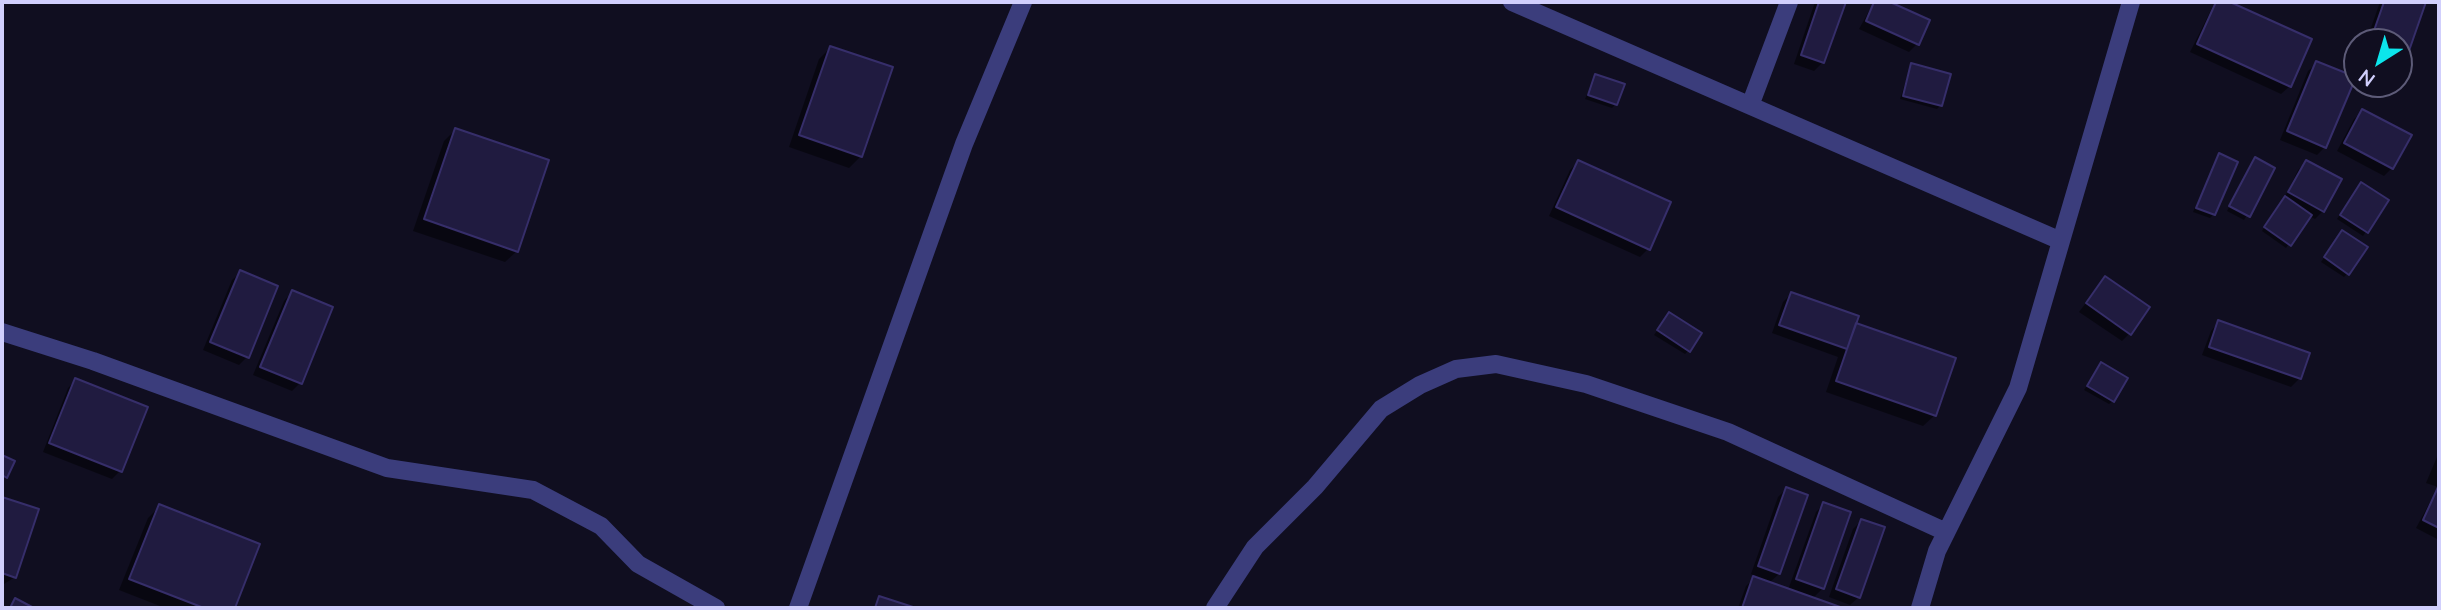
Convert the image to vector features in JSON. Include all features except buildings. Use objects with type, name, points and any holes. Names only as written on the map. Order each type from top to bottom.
[{"type":"street","points":[[798,608],[964,145],[1023,2]]},
{"type":"street","points":[[1512,2],[1751,103],[2061,242]]},
{"type":"street","points":[[1751,103],[1789,2]]},
{"type":"street","points":[[1920,608],[1937,551],[2018,388],[2131,2]]},
{"type":"street","points":[[2,332],[93,361],[387,468],[533,490],[601,526],[638,564],[716,608]]},
{"type":"street","points":[[1215,608],[1255,547],[1315,487],[1381,409],[1420,385],[1456,369],[1496,364],[1586,384],[1728,432],[1947,532]]}]
